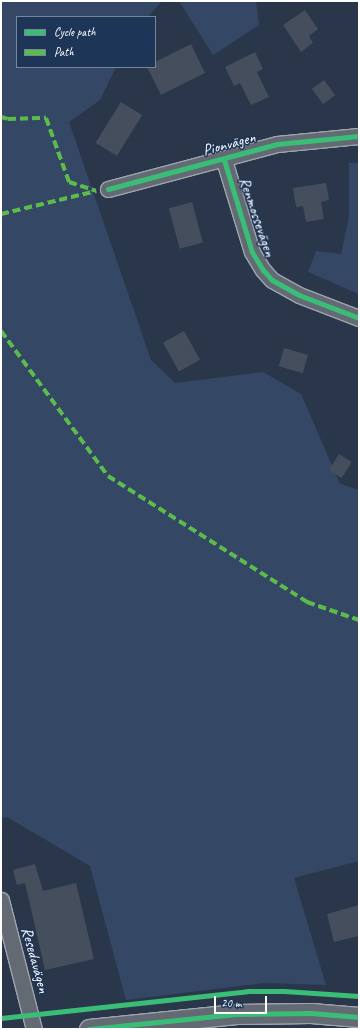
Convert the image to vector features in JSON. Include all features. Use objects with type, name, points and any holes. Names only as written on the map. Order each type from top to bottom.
[{"type":"street","name":"Pionvägen","points":[[108,189],[224,160],[277,144],[359,136]]},
{"type":"street","name":"Renmossevägen","points":[[224,160],[252,252],[263,270],[272,280],[294,292],[359,318]]},
{"type":"street","name":"Resedavägen","points":[[1,900],[34,1029]]},
{"type":"street","points":[[89,1029],[236,1014],[311,1013],[359,1017]]},
{"type":"shaded area","points":[[1,1],[162,1],[149,16],[16,16],[16,68],[116,68],[100,100],[69,122],[151,360],[175,383],[263,372],[301,394],[340,484],[359,490],[359,861],[294,878],[326,985],[264,983],[126,1000],[90,866],[7,817],[1,818]]},
{"type":"shaded area","points":[[179,1],[256,1],[259,25],[213,55]]},
{"type":"shaded area","points":[[349,163],[359,163],[359,294],[308,272],[316,251],[341,254],[349,217]]},
{"type":"building","points":[[305,10],[318,29],[309,36],[313,43],[301,52],[283,25]]},
{"type":"building","points":[[191,44],[205,73],[161,95],[148,68],[156,68],[156,62]]},
{"type":"building","points":[[255,52],[263,69],[257,72],[269,97],[251,105],[240,83],[234,86],[225,67]]},
{"type":"building","points":[[324,80],[335,95],[323,104],[312,89]]},
{"type":"building","points":[[121,102],[142,115],[117,156],[96,143]]},
{"type":"building","points":[[326,183],[329,200],[321,202],[324,219],[306,222],[303,206],[296,207],[293,188]]},
{"type":"building","points":[[192,202],[203,243],[180,249],[169,208]]},
{"type":"building","points":[[184,331],[200,360],[179,371],[163,343]]},
{"type":"building","points":[[284,348],[308,355],[303,373],[279,366]]},
{"type":"building","points":[[339,454],[352,462],[342,478],[329,470]]},
{"type":"building","points":[[35,864],[43,891],[76,883],[94,959],[45,970],[25,883],[17,885],[13,870]]},
{"type":"building","points":[[359,905],[359,936],[334,942],[327,914]]},
{"type":"marked path","points":[[1,117],[8,119],[46,118],[69,182],[96,191]]},
{"type":"marked path","points":[[1,214],[96,191]]},
{"type":"marked path","points":[[1,331],[108,476],[307,602],[359,620]]},
{"type":"cycle path","points":[[108,189],[277,144],[359,136]]},
{"type":"cycle path","points":[[224,160],[252,252],[263,270],[272,280],[299,295],[359,318]]},
{"type":"cycle path","points":[[1,1018],[248,991],[284,991],[359,996]]},
{"type":"cycle path","points":[[89,1029],[236,1014],[311,1013],[359,1017]]}]
